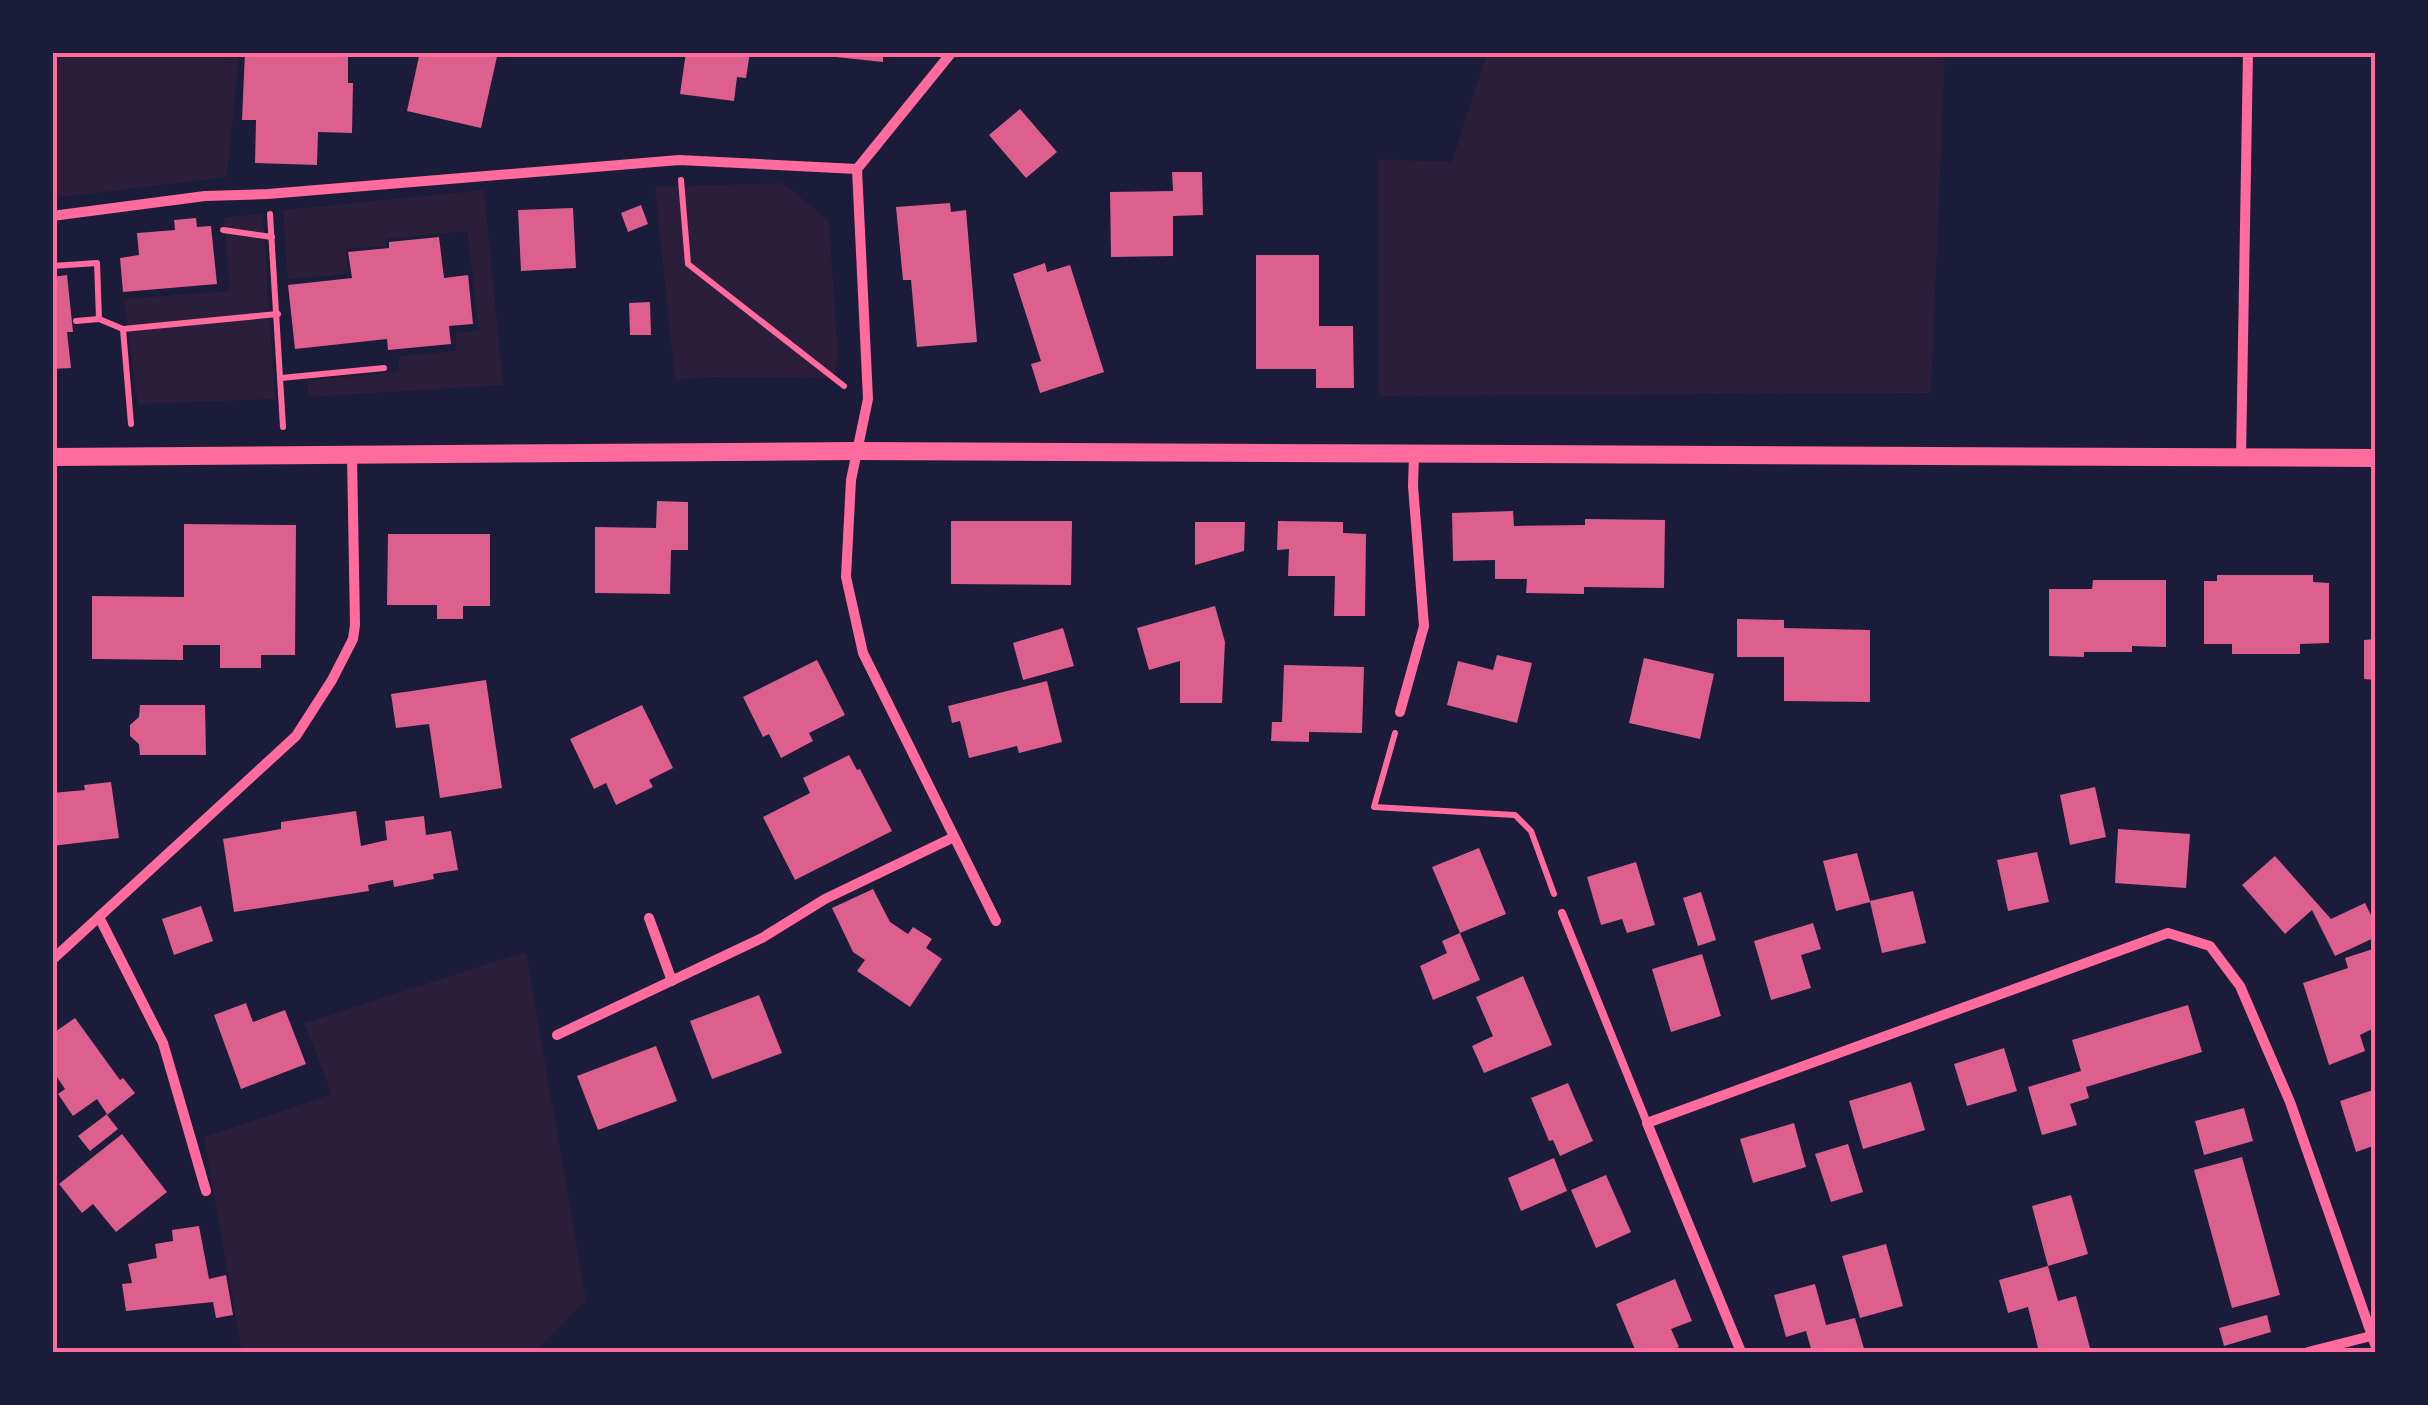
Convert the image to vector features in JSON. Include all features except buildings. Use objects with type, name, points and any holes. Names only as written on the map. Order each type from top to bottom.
[{"type":"street","points":[[952,52],[857,169],[868,399],[851,480],[846,576],[862,653],[996,922]]},
{"type":"street","points":[[2241,458],[2248,52]]},
{"type":"street","points":[[52,216],[204,196],[679,160],[857,169]]},
{"type":"street","points":[[52,457],[856,451],[2376,458]]},
{"type":"street","points":[[52,960],[296,736],[332,680],[353,639],[355,624],[352,454]]},
{"type":"street","points":[[1400,712],[1424,626],[1414,455]]},
{"type":"street","points":[[557,1035],[762,938],[825,899],[952,838]]},
{"type":"street","points":[[99,917],[163,1043],[206,1191]]},
{"type":"street","points":[[649,918],[672,980]]},
{"type":"street","points":[[1741,1352],[1647,1123],[2168,933],[2210,946],[2240,986],[2290,1102],[2374,1339],[2308,1352]]},
{"type":"lane","points":[[1562,913],[1647,1123]]},
{"type":"path","points":[[679,160],[688,264],[833,380],[868,399]]},
{"type":"path","points":[[222,230],[272,238],[283,427]]},
{"type":"path","points":[[52,266],[96,263],[99,320]]},
{"type":"path","points":[[76,321],[99,320],[123,329],[278,314]]},
{"type":"path","points":[[123,329],[131,424]]},
{"type":"path","points":[[281,378],[384,368]]},
{"type":"path","points":[[1400,712],[1374,807],[1515,815],[1531,831],[1562,913]]},
{"type":"shaded area","points":[[52,53],[239,53],[227,177],[53,198]]},
{"type":"shaded area","points":[[1487,53],[1945,53],[1931,393],[1379,396],[1378,159],[1452,162]]},
{"type":"shaded area","points":[[783,183],[829,221],[838,356],[834,378],[675,380],[655,187]]},
{"type":"shaded area","points":[[484,190],[503,385],[309,397],[307,380],[399,372],[399,356],[456,351],[456,333],[479,330],[467,231],[386,239],[386,246],[346,249],[348,274],[288,279],[283,210]]},
{"type":"shaded area","points":[[263,214],[275,399],[138,404],[124,299],[230,291],[224,217]]},
{"type":"shaded area","points":[[526,952],[586,1300],[535,1352],[242,1352],[204,1137],[332,1094],[304,1023]]}]
